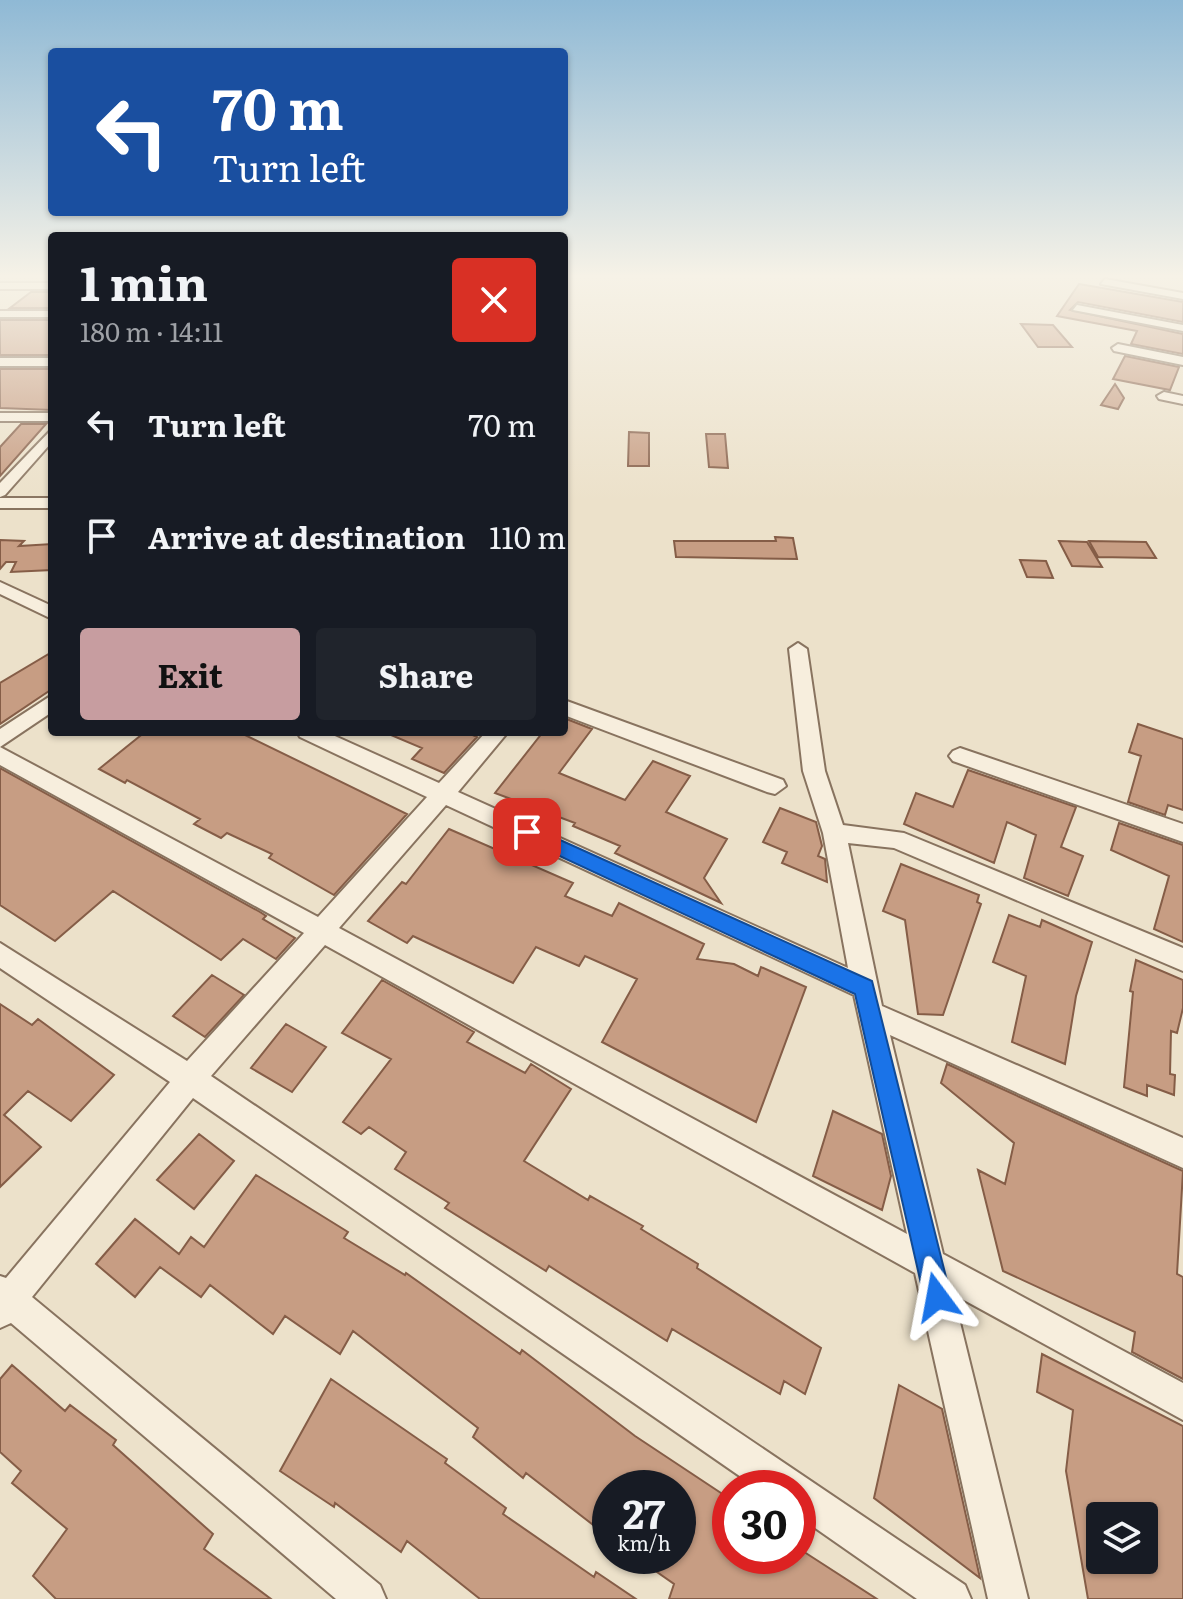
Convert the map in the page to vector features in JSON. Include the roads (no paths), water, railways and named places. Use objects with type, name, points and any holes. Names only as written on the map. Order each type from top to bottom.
[{"type":"street","points":[[1141,353],[1183,361]]},
{"type":"street","points":[[0,362],[48,362]]},
{"type":"street","points":[[1164,396],[1183,400]]},
{"type":"street","points":[[0,417],[48,417]]},
{"type":"street","points":[[0,492],[48,438]]},
{"type":"street","points":[[0,503],[48,504]]},
{"type":"street","points":[[0,587],[48,611]]},
{"type":"street","points":[[798,649],[814,771],[834,833],[868,1001],[1008,1599]]},
{"type":"street","points":[[0,740],[48,705]]},
{"type":"street","points":[[568,708],[775,786]]},
{"type":"street","points":[[316,736],[443,794],[1183,1153]]},
{"type":"street","points":[[366,1599],[3,1301],[190,1079],[494,736]]},
{"type":"street","points":[[0,755],[1183,1402]]},
{"type":"street","points":[[960,756],[1183,833]]},
{"type":"street","points":[[834,833],[896,839],[1183,960]]},
{"type":"street","points":[[0,954],[190,1079],[763,1470]]},
{"type":"street","points":[[816,1506],[951,1599]]}]
